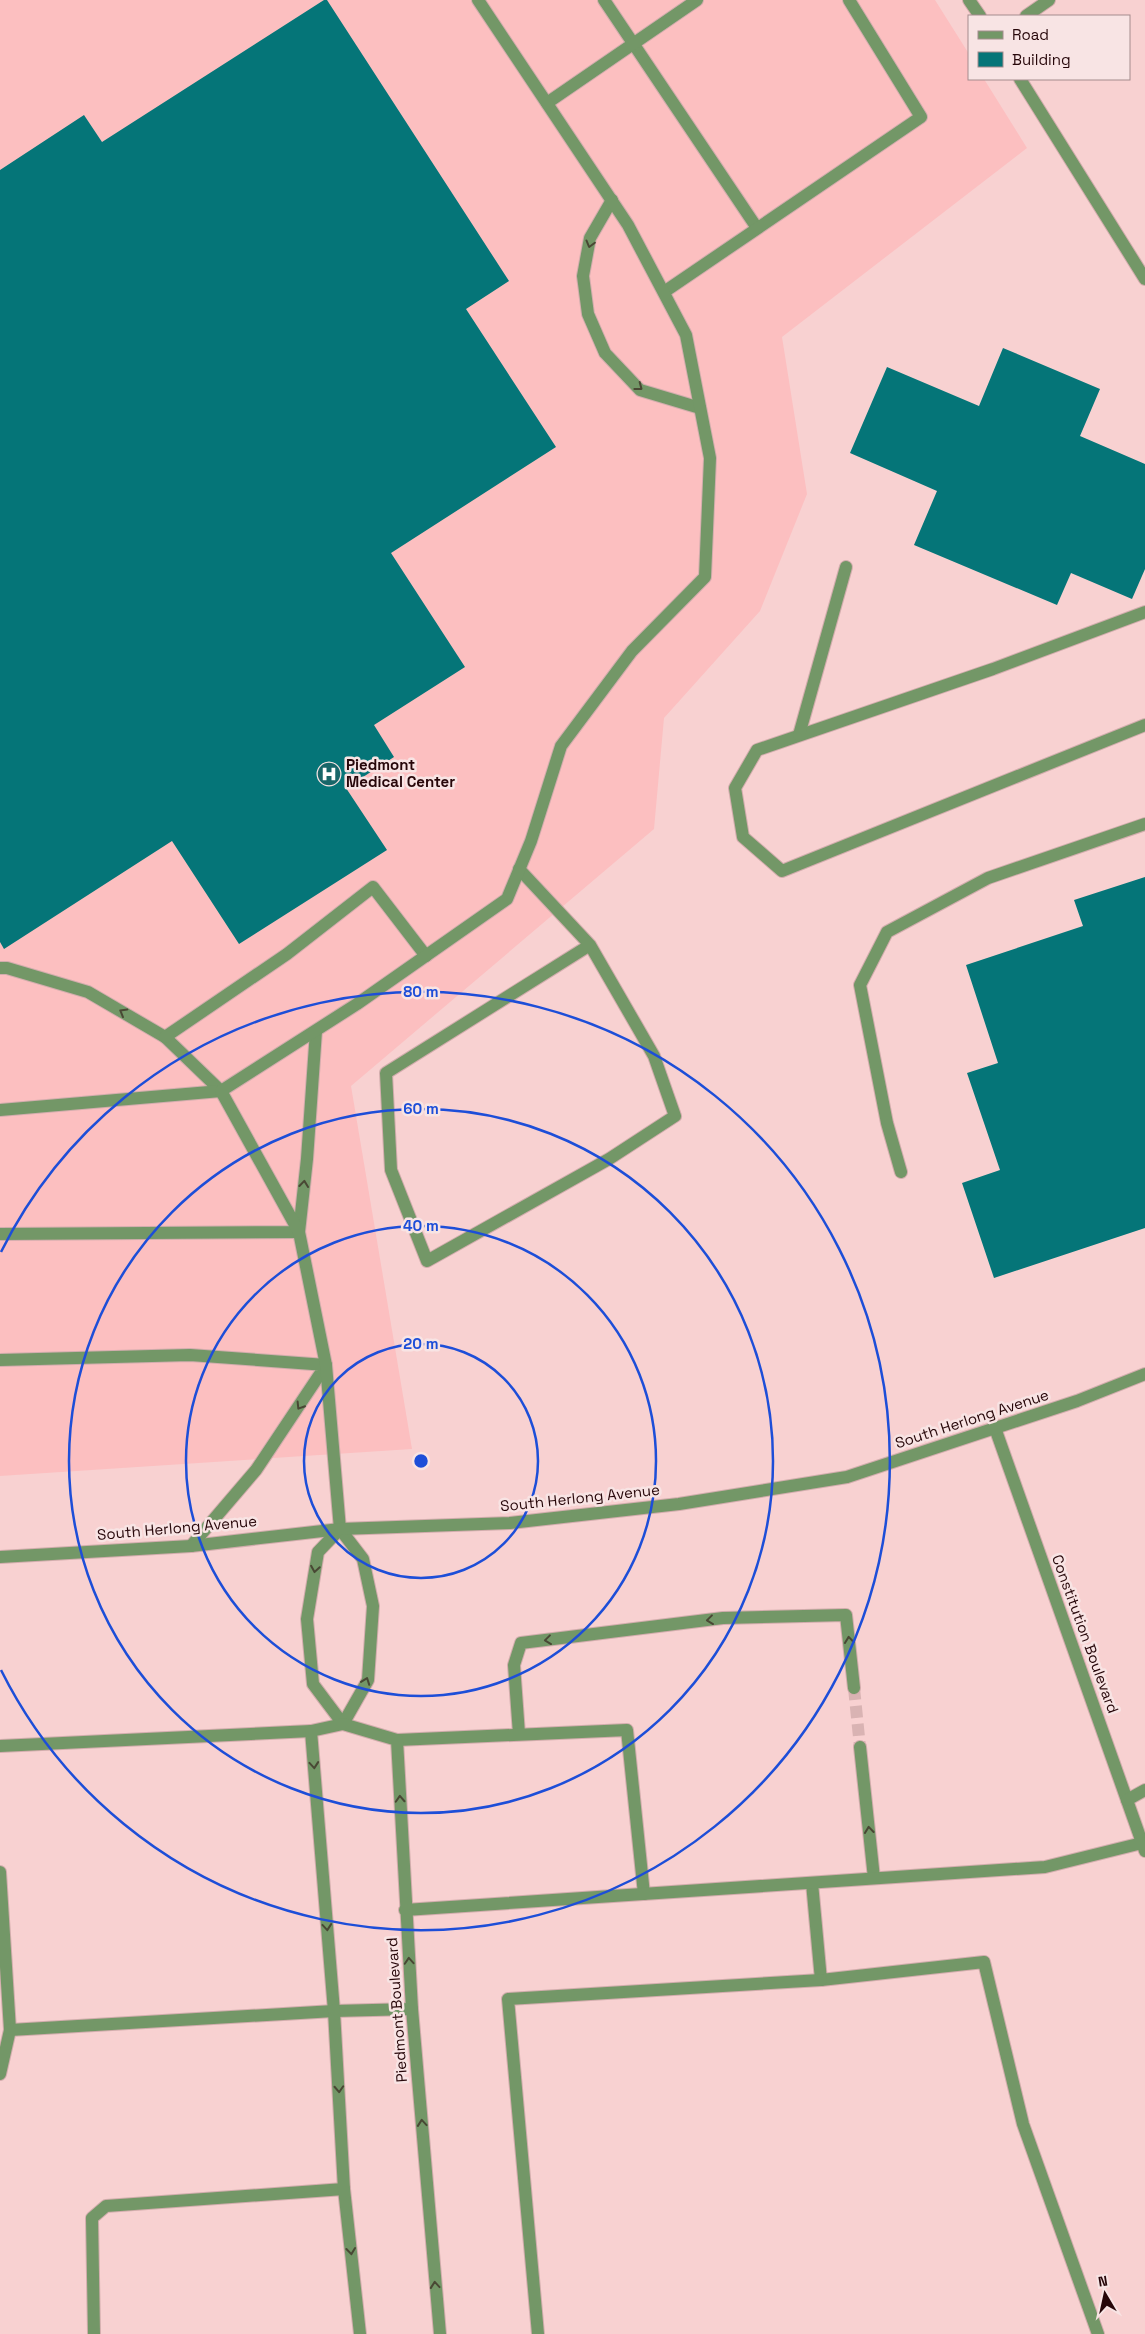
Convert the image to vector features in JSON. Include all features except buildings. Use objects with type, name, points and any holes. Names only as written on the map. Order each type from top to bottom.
[{"type":"street","points":[[0,1110],[221,1091],[316,1031],[507,899],[531,841],[561,746],[632,651],[705,577],[710,458],[686,335],[628,225],[478,0]]},
{"type":"street","points":[[604,0],[757,228]]},
{"type":"street","points":[[547,103],[697,0]]},
{"type":"street","points":[[664,292],[921,117],[850,0]]},
{"type":"street","points":[[969,0],[979,15]]},
{"type":"street","points":[[1027,15],[1049,0]]},
{"type":"street","points":[[1021,80],[1143,276]]},
{"type":"street","points":[[612,200],[590,238],[583,276],[588,314],[605,353],[640,390],[700,408]]},
{"type":"street","points":[[799,735],[846,568]]},
{"type":"street","points":[[1145,612],[993,669],[757,750],[735,788],[743,838],[782,872],[1145,725]]},
{"type":"street","points":[[900,1172],[887,1123],[860,985],[888,932],[988,878],[1145,824]]},
{"type":"street","points":[[519,869],[590,946],[654,1056],[675,1116],[609,1158],[427,1261],[391,1170],[386,1073],[590,946]]},
{"type":"street","points":[[165,1037],[287,954],[372,887],[426,956]]},
{"type":"street","points":[[0,968],[7,968],[88,992],[165,1037],[221,1091],[299,1232],[326,1365],[340,1529],[363,1559],[373,1606],[368,1680],[343,1724]]},
{"type":"street","points":[[299,1232],[307,1159],[316,1031]]},
{"type":"street","points":[[0,1234],[299,1232]]},
{"type":"street","points":[[0,1360],[190,1355],[326,1365]]},
{"type":"street","points":[[191,1546],[256,1470],[290,1423],[326,1365]]},
{"type":"street","name":"South Herlong Avenue","points":[[0,1557],[191,1546],[340,1529],[510,1523],[679,1504],[847,1477],[1077,1401],[1145,1374]]},
{"type":"street","name":"Constitution Boulevard","points":[[995,1428],[1143,1847]]},
{"type":"street","points":[[340,1529],[318,1552],[307,1619],[313,1684],[343,1724]]},
{"type":"street","points":[[519,1734],[514,1665],[521,1643],[723,1618],[846,1614],[854,1688]]},
{"type":"street","points":[[0,1746],[311,1731],[343,1724],[397,1740],[627,1730],[644,1894]]},
{"type":"street","points":[[311,1731],[334,2011],[344,2189],[360,2334]]},
{"type":"street","name":"Piedmont Boulevard","points":[[397,1740],[412,2010],[440,2334]]},
{"type":"street","points":[[860,1747],[874,1878]]},
{"type":"street","points":[[1127,1800],[1145,1790]]},
{"type":"street","points":[[405,1910],[1045,1867],[1143,1847]]},
{"type":"street","points":[[0,1872],[10,2030],[0,2074]]},
{"type":"street","points":[[812,1883],[821,1980]]},
{"type":"street","points":[[538,2334],[508,1999],[821,1980],[984,1962],[1023,2124],[1098,2334]]},
{"type":"street","points":[[10,2030],[334,2011],[412,2010]]},
{"type":"street","points":[[94,2334],[92,2218],[106,2206],[344,2189]]},
{"type":"shaded area","name":"Piedmont Medical Center","points":[[0,0],[935,0],[968,52],[968,80],[985,80],[1027,148],[782,337],[807,494],[760,611],[664,718],[654,829],[351,1086],[412,1449],[0,1476]]},
{"type":"tunnel","points":[[854,1688],[860,1747]]},
{"type":"place","name":"Piedmont Medical Center","points":[[329,774]]}]
